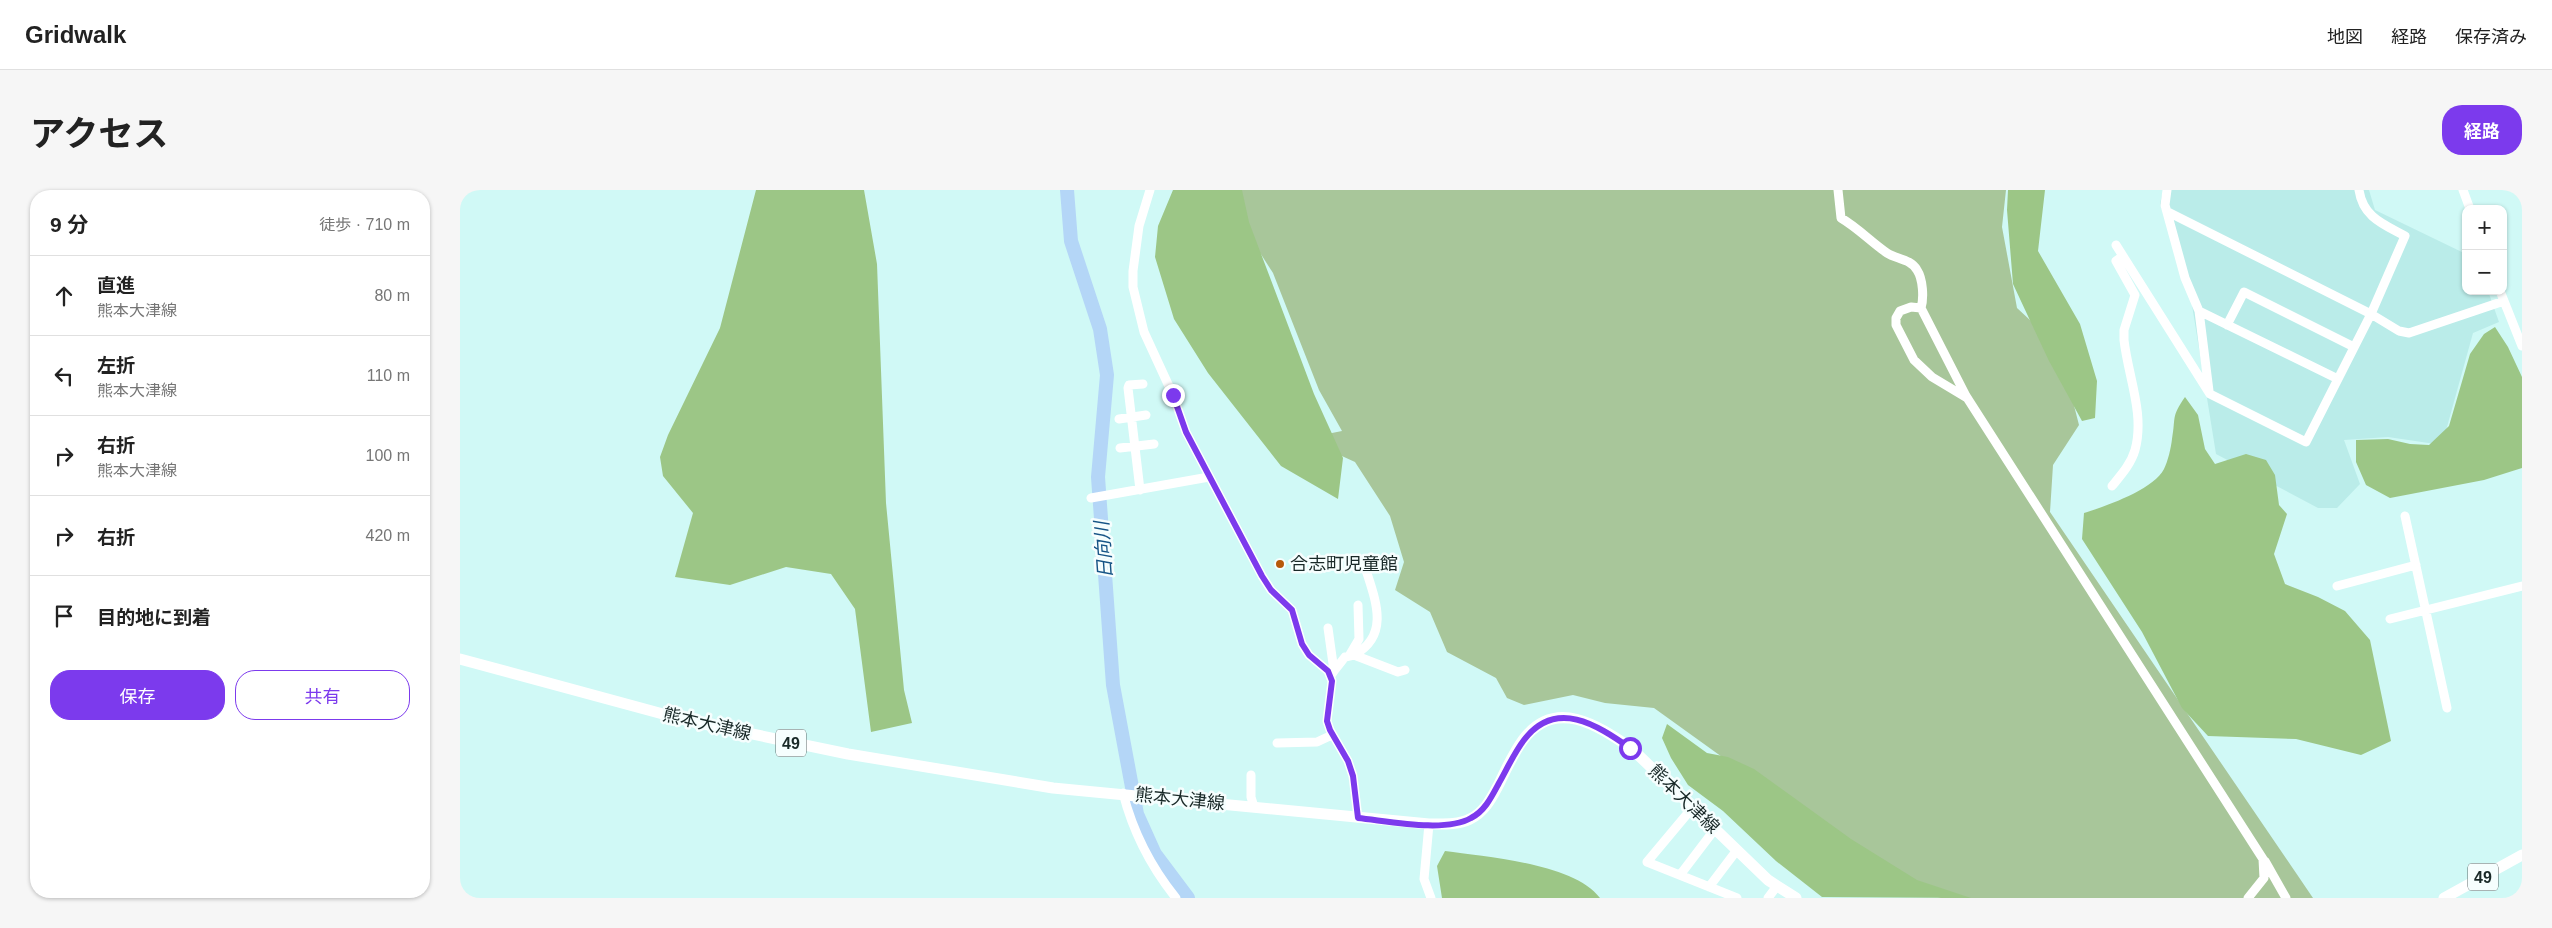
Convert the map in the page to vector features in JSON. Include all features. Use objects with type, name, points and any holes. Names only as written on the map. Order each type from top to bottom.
[{"type":"main road","name":"熊本大津線","points":[[460,659],[677,718],[807,746],[1053,788],[1142,795],[1429,824],[1456,824],[1478,814],[1488,803],[1524,740],[1540,725],[1561,718],[1578,718],[1612,735],[1630,748],[1737,850],[1777,886],[1796,898]]},
{"type":"main road","name":"49","points":[[2444,898],[2522,855]]},
{"type":"street","points":[[1150,190],[1139,226],[1134,251],[1133,287],[1144,332],[1173,395],[1186,432],[1262,576],[1271,590],[1292,610],[1302,644],[1309,655],[1332,673]]},
{"type":"street","points":[[1838,190],[1841,218],[1857,227],[1889,254],[1903,258],[1917,270],[1924,300],[1921,308],[1967,398],[2263,859],[2286,898]]},
{"type":"street","points":[[2167,190],[2165,205],[2185,278],[2199,311],[2210,394]]},
{"type":"street","points":[[2116,245],[2210,394],[2306,442],[2371,314],[2405,236],[2371,217],[2361,200],[2359,190]]},
{"type":"street","points":[[2463,190],[2469,205]]},
{"type":"street","points":[[2168,212],[2371,314],[2400,331],[2409,333],[2504,301]]},
{"type":"street","points":[[2112,486],[2124,472],[2136,450],[2138,417],[2124,340],[2124,330],[2135,295],[2116,261],[2123,256]]},
{"type":"street","points":[[2227,325],[2244,292],[2354,347]]},
{"type":"street","points":[[2502,295],[2522,346]]},
{"type":"street","points":[[1921,308],[1910,307],[1900,311],[1896,318],[1896,325],[1914,360],[1932,376],[1967,398]]},
{"type":"street","points":[[2199,311],[2338,379]]},
{"type":"street","points":[[1140,490],[1128,388],[1129,386],[1143,384]]},
{"type":"street","points":[[1119,419],[1146,415]]},
{"type":"street","points":[[1120,448],[1154,444]]},
{"type":"street","points":[[1091,498],[1209,477]]},
{"type":"street","points":[[2405,516],[2447,708]]},
{"type":"street","points":[[2337,586],[2416,565]]},
{"type":"street","points":[[1332,673],[1345,657],[1351,656],[1370,644],[1376,628],[1375,599],[1365,567]]},
{"type":"street","points":[[2390,619],[2522,586]]},
{"type":"street","points":[[1351,656],[1359,639],[1358,605]]},
{"type":"street","points":[[1328,628],[1332,681],[1327,721],[1332,735],[1350,769],[1358,818]]},
{"type":"street","points":[[1351,656],[1398,672],[1405,670]]},
{"type":"street","points":[[1277,742],[1317,742],[1332,735]]},
{"type":"street","points":[[1251,776],[1251,797],[1254,807]]},
{"type":"street","points":[[1126,794],[1130,820],[1150,862],[1176,898]]},
{"type":"street","points":[[1693,807],[1647,862],[1737,898]]},
{"type":"street","points":[[1429,824],[1424,879],[1431,898]]},
{"type":"street","points":[[1680,875],[1715,829]]},
{"type":"street","points":[[1709,886],[1737,850]]},
{"type":"street","points":[[2248,898],[2264,878],[2263,859]]},
{"type":"street","points":[[1768,898],[1777,886]]},
{"type":"shaded area","points":[[2163,190],[2369,190],[2375,210],[2462,252],[2462,295],[2489,295],[2499,322],[2473,333],[2442,445],[2388,437],[2344,440],[2360,484],[2337,508],[2318,508],[2216,454],[2187,274],[2160,204]]},
{"type":"green space","points":[[756,190],[864,190],[877,264],[886,503],[904,690],[912,723],[871,732],[855,609],[831,574],[786,567],[730,585],[675,577],[693,513],[663,476],[660,457],[668,435],[720,328]]},
{"type":"green space","points":[[1173,190],[1242,190],[1249,222],[1314,394],[1343,458],[1338,499],[1281,466],[1208,373],[1174,319],[1155,257],[1158,226]]},
{"type":"green space","points":[[1231,190],[2006,190],[2002,227],[2017,308],[2059,347],[2079,425],[2053,465],[2050,512],[2313,898],[1941,898],[1900,885],[1654,708],[1605,703],[1573,695],[1524,705],[1507,698],[1496,678],[1447,652],[1430,612],[1395,590],[1404,562],[1390,516],[1355,462],[1320,446],[1322,435],[1342,431],[1319,390],[1273,273],[1230,206]]},
{"type":"green space","points":[[2008,190],[2045,190],[2038,251],[2080,324],[2097,381],[2095,418],[2082,421],[2049,361],[2013,284],[2007,210]]},
{"type":"green space","points":[[2495,327],[2508,347],[2522,377],[2522,468],[2484,480],[2390,498],[2366,485],[2356,462],[2356,440],[2388,439],[2410,444],[2429,445],[2449,426],[2470,354],[2484,334]]},
{"type":"green space","points":[[2185,397],[2198,415],[2205,449],[2215,464],[2246,454],[2266,460],[2275,475],[2279,505],[2287,514],[2274,554],[2285,584],[2318,597],[2345,611],[2370,640],[2391,741],[2361,755],[2296,739],[2208,736],[2182,708],[2142,632],[2082,539],[2084,513],[2116,502],[2140,490],[2158,477],[2164,469],[2170,450],[2176,413]]},
{"type":"green space","points":[[1667,724],[1707,753],[1728,757],[1754,769],[1851,839],[1917,880],[1971,898],[1822,897],[1776,861],[1723,811],[1688,785],[1671,758],[1662,738]]},
{"type":"green space","points":[[1445,851],[1505,859],[1550,869],[1588,886],[1600,898],[1442,898],[1437,866]]},
{"type":"waterway","name":"日向川","points":[[1067,190],[1071,241],[1100,329],[1107,375],[1098,477],[1113,685],[1137,814],[1155,854],[1188,898]]},
{"type":"place","name":"合志町児童館","points":[[1280,564]]},
{"type":"route","points":[[1173,395],[1186,432],[1262,576],[1271,590],[1292,610],[1302,644],[1309,655],[1328,671],[1332,681],[1327,721],[1330,730],[1348,761],[1353,776],[1358,818],[1429,824],[1456,824],[1470,819],[1478,814],[1488,803],[1524,740],[1534,728],[1546,721],[1561,718],[1578,718],[1612,735],[1630,748]]}]
